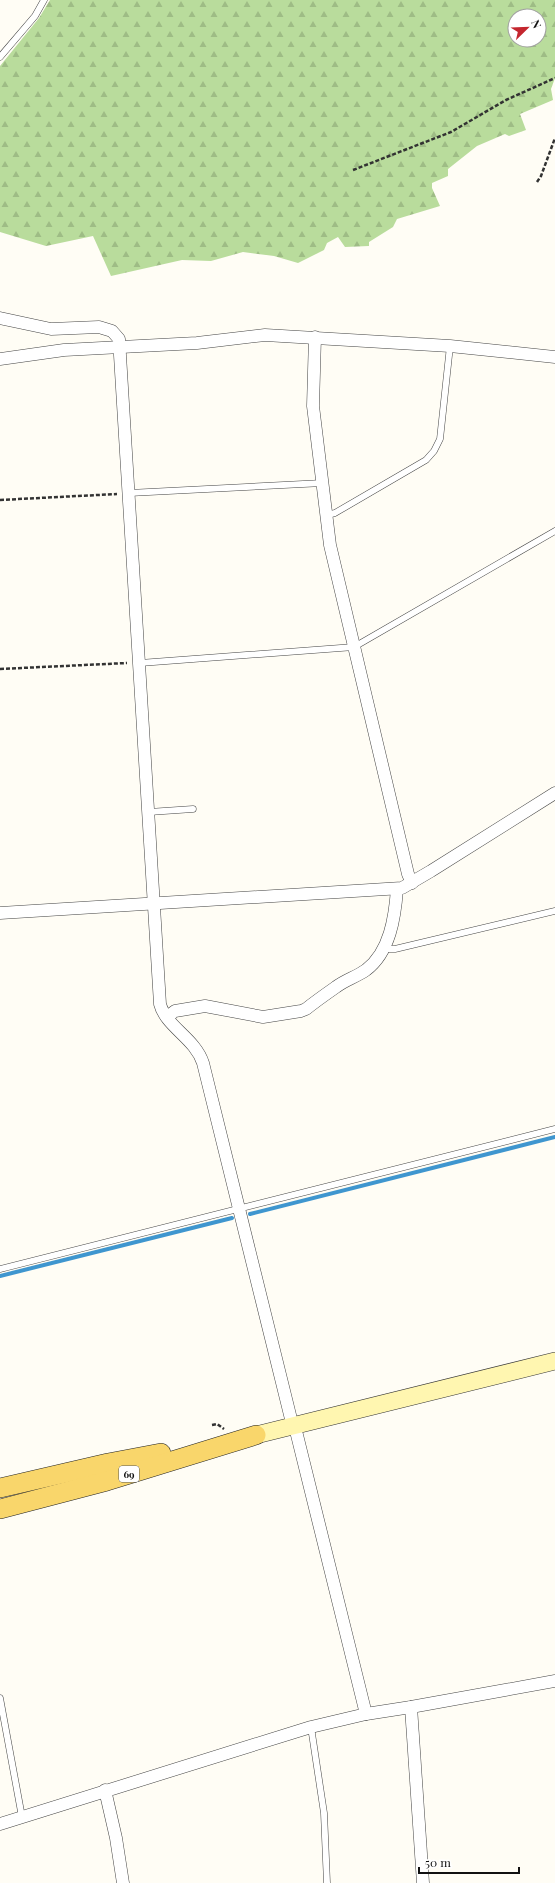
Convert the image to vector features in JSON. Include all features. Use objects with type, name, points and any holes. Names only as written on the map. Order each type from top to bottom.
[{"type":"main road","name":"69","points":[[0,1488],[108,1463],[256,1436]]},
{"type":"main road","name":"69","points":[[0,1509],[107,1481],[256,1436]]},
{"type":"street","points":[[0,318],[51,329],[93,327],[105,328],[117,335],[120,347],[160,1004],[167,1016],[195,1047],[201,1058],[366,1714]]},
{"type":"street","points":[[0,359],[64,350],[191,344],[265,334],[450,346],[555,357]]},
{"type":"street","points":[[315,337],[313,406],[330,545],[408,874],[412,883]]},
{"type":"street","points":[[0,913],[397,889],[412,883],[555,793]]},
{"type":"street","points":[[167,1016],[176,1011],[205,1006],[263,1017],[301,1011],[337,986],[366,970],[384,949],[393,924],[397,889]]},
{"type":"street","points":[[256,1436],[555,1361]]},
{"type":"street","points":[[0,1824],[105,1790],[312,1727],[366,1714],[411,1708],[555,1681]]},
{"type":"street","points":[[411,1708],[424,1883]]},
{"type":"street","points":[[105,1790],[116,1838],[123,1883]]},
{"type":"lane","points":[[0,57],[35,16],[44,0]]},
{"type":"lane","points":[[327,515],[335,513],[426,460],[434,451],[440,439],[450,346]]},
{"type":"lane","points":[[129,493],[323,482]]},
{"type":"lane","points":[[140,663],[354,647],[555,531]]},
{"type":"lane","points":[[149,812],[193,809]]},
{"type":"lane","points":[[384,949],[395,950],[555,911]]},
{"type":"lane","points":[[0,1269],[239,1210],[555,1129]]},
{"type":"lane","points":[[0,1698],[22,1817]]},
{"type":"lane","points":[[312,1727],[324,1813],[327,1883]]},
{"type":"path","points":[[353,170],[451,132],[506,100],[555,78]]},
{"type":"path","points":[[537,182],[541,176],[555,138]]},
{"type":"path","points":[[0,500],[129,493]]},
{"type":"path","points":[[0,669],[140,663]]},
{"type":"green space","points":[[50,0],[555,0],[555,78],[551,89],[553,100],[520,114],[526,130],[509,136],[505,134],[477,146],[448,169],[448,176],[432,183],[432,188],[440,206],[397,219],[393,227],[369,242],[369,246],[345,247],[338,237],[327,243],[324,250],[298,263],[274,256],[243,252],[211,261],[182,260],[111,276],[93,236],[46,246],[0,232],[0,66],[39,18]]},
{"type":"waterway","points":[[250,1214],[555,1137]]},
{"type":"waterway","points":[[0,1276],[232,1218]]}]
